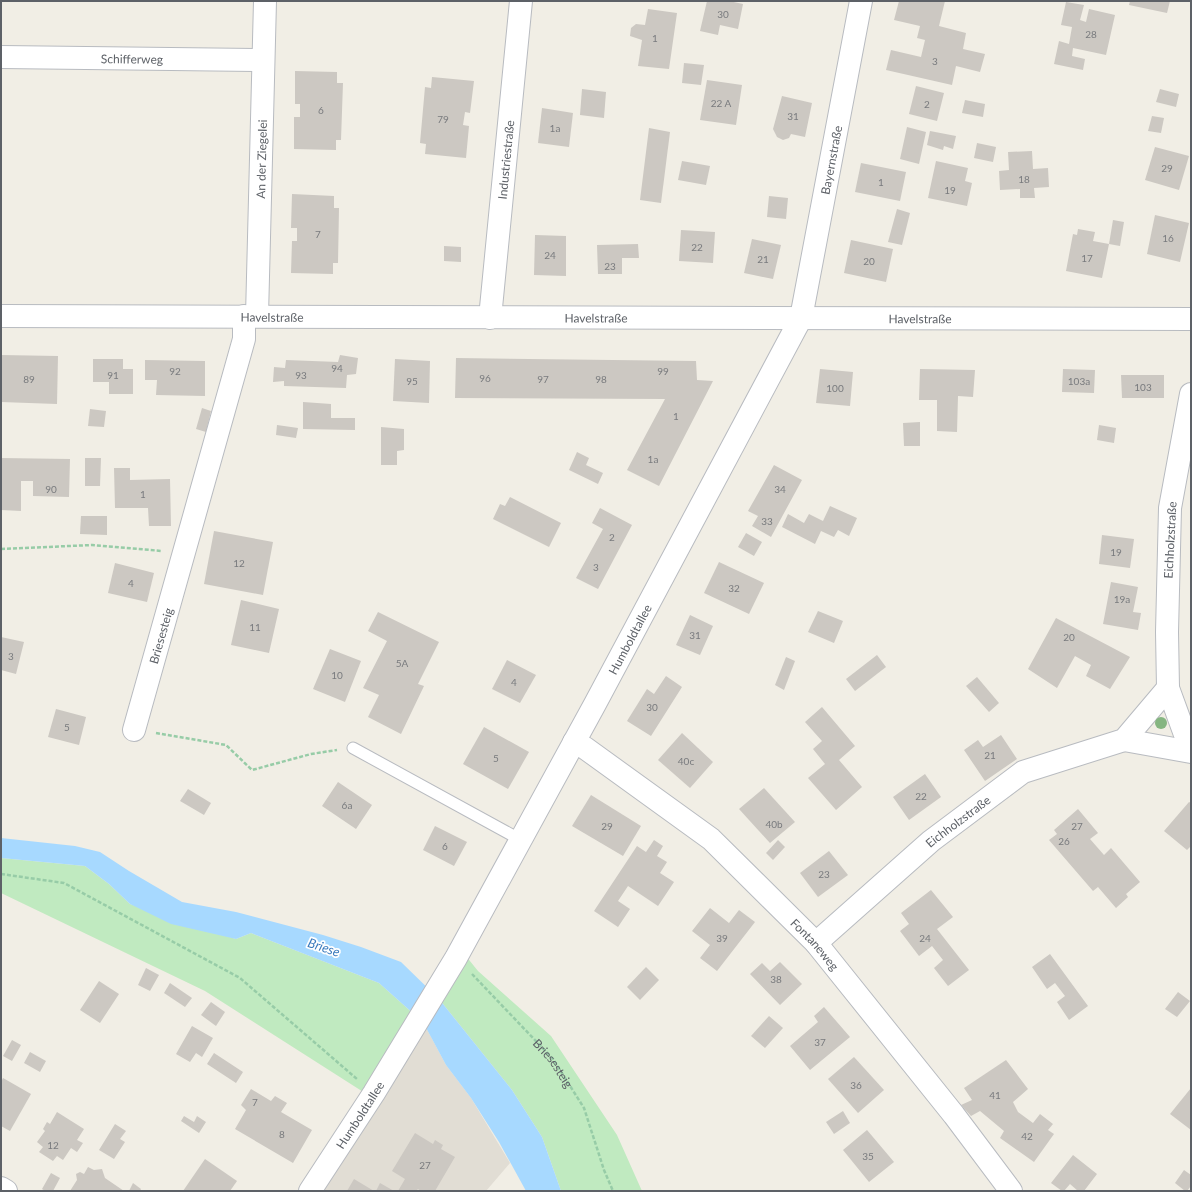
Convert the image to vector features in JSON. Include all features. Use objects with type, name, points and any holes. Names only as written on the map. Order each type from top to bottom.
[{"type":"street","name":"An der Ziegelei","points":[[250,316],[265,1]]},
{"type":"street","name":"Industriestraße","points":[[490,318],[521,1]]},
{"type":"street","name":"Bayernstraße","points":[[801,318],[861,1]]},
{"type":"street","name":"Schifferweg","points":[[1,57],[263,60]]},
{"type":"street","name":"Havelstraße","points":[[1,316],[1191,319]]},
{"type":"street","name":"Briesesteig","points":[[134,730],[250,316]]},
{"type":"street","name":"Humboldtallee","points":[[310,1191],[374,1094],[456,958],[574,742],[801,318]]},
{"type":"street","name":"Eichholzstraße","points":[[816,943],[931,841],[1023,772],[1124,740],[1191,751],[1168,688],[1167,609],[1170,508],[1191,394]]},
{"type":"street","points":[[1124,740],[1168,688]]},
{"type":"street","name":"Fontaneweg","points":[[574,742],[585,748],[711,838],[816,943],[954,1115],[1012,1191]]},
{"type":"street","points":[[1,1188],[6,1191]]},
{"type":"lane","points":[[353,748],[521,840]]},
{"type":"path","points":[[1,549],[92,545],[184,552]]},
{"type":"path","points":[[134,730],[226,745],[252,770],[312,754],[353,748]]},
{"type":"path","points":[[1,874],[64,882],[240,978],[374,1094]]},
{"type":"path","name":"Briesesteig","points":[[456,958],[554,1058],[584,1108],[604,1170],[614,1191]]},
{"type":"shaded area","points":[[424,1024],[446,1065],[471,1098],[510,1163],[486,1191],[317,1191]]},
{"type":"green space","points":[[1,858],[85,866],[109,884],[130,904],[236,939],[251,933],[379,983],[416,1016],[368,1095],[205,991],[1,893]]},
{"type":"green space","points":[[457,945],[478,971],[551,1036],[617,1135],[642,1191],[561,1191],[542,1137],[512,1090],[439,999]]},
{"type":"water","name":"Briese","points":[[1,838],[75,846],[100,852],[182,902],[236,912],[323,935],[401,962],[439,999],[512,1090],[542,1137],[561,1191],[526,1191],[499,1142],[471,1098],[446,1065],[424,1024],[379,983],[251,933],[236,939],[171,924],[130,904],[109,884],[85,866],[1,858]]},
{"type":"building","points":[[707,1],[729,1],[743,4],[738,29],[720,25],[718,35],[700,31]]},
{"type":"building","points":[[899,1],[945,1],[939,26],[966,33],[963,49],[985,54],[980,72],[956,66],[952,85],[886,70],[891,50],[921,57],[925,40],[917,38],[920,26],[894,20]]},
{"type":"building","points":[[1130,1],[1170,1],[1167,13],[1129,5]]},
{"type":"building","points":[[1066,2],[1084,5],[1080,20],[1086,22],[1089,9],[1115,15],[1106,55],[1073,48],[1072,56],[1085,59],[1083,70],[1054,64],[1059,41],[1069,44],[1072,27],[1061,25]]},
{"type":"building","points":[[648,9],[677,13],[669,69],[638,66],[642,40],[630,36],[631,28],[636,24],[645,25]]},
{"type":"building","points":[[684,63],[704,65],[701,85],[682,83]]},
{"type":"building","points":[[295,71],[337,72],[337,83],[343,83],[341,140],[336,140],[336,150],[294,149],[294,117],[300,117],[300,104],[295,104]]},
{"type":"building","points":[[432,77],[474,81],[470,113],[465,112],[463,125],[469,126],[466,158],[425,154],[426,144],[420,143],[425,87],[431,88]]},
{"type":"building","points":[[707,80],[742,85],[736,125],[700,120]]},
{"type":"building","points":[[916,86],[944,93],[937,121],[909,114]]},
{"type":"building","points":[[582,89],[606,92],[604,118],[580,115]]},
{"type":"building","points":[[1160,89],[1179,94],[1176,107],[1156,102]]},
{"type":"building","points":[[782,96],[812,103],[805,137],[791,134],[789,138],[783,140],[777,137],[773,129]]},
{"type":"building","points":[[965,100],[985,104],[983,117],[962,113]]},
{"type":"building","points":[[542,108],[573,113],[569,147],[538,143]]},
{"type":"building","points":[[1152,116],[1164,118],[1161,133],[1148,131]]},
{"type":"building","points":[[907,127],[926,132],[919,164],[900,159]]},
{"type":"building","points":[[649,128],[670,132],[661,203],[640,200]]},
{"type":"building","points":[[930,131],[956,136],[953,149],[944,146],[943,150],[927,145]]},
{"type":"building","points":[[977,143],[996,147],[993,162],[974,158]]},
{"type":"building","points":[[1155,147],[1189,156],[1179,190],[1145,180]]},
{"type":"building","points":[[1032,151],[1033,169],[1048,168],[1049,187],[1034,188],[1035,198],[1020,198],[1020,189],[1000,190],[999,171],[1009,170],[1008,152]]},
{"type":"building","points":[[682,161],[710,166],[706,185],[678,180]]},
{"type":"building","points":[[936,161],[968,168],[965,181],[972,183],[967,206],[928,198]]},
{"type":"building","points":[[861,163],[906,172],[900,201],[855,192]]},
{"type":"building","points":[[292,194],[334,196],[334,208],[339,208],[338,263],[333,263],[333,274],[291,273],[292,241],[297,241],[297,228],[291,228]]},
{"type":"building","points":[[769,196],[788,198],[786,219],[767,217]]},
{"type":"building","points":[[897,209],[910,213],[902,245],[888,242]]},
{"type":"building","points":[[1155,215],[1189,223],[1180,262],[1147,254]]},
{"type":"building","points":[[1113,220],[1124,222],[1120,246],[1109,244]]},
{"type":"building","points":[[1078,229],[1095,232],[1093,241],[1109,244],[1102,278],[1066,271],[1073,234],[1077,235]]},
{"type":"building","points":[[681,230],[715,232],[713,263],[679,261]]},
{"type":"building","points":[[535,235],[566,236],[566,276],[534,275]]},
{"type":"building","points":[[752,239],[781,245],[773,279],[744,273]]},
{"type":"building","points":[[851,240],[893,249],[886,282],[844,273]]},
{"type":"building","points":[[638,244],[639,258],[622,258],[622,274],[598,274],[597,245]]},
{"type":"building","points":[[444,246],[461,247],[461,262],[444,261]]},
{"type":"building","points":[[1,355],[58,356],[57,404],[1,402]]},
{"type":"building","points":[[340,355],[358,358],[356,374],[347,375],[346,388],[284,386],[284,381],[273,382],[274,367],[285,368],[286,360],[338,362]]},
{"type":"building","points":[[456,358],[696,361],[697,380],[713,381],[659,486],[627,470],[665,399],[455,398]]},
{"type":"building","points":[[93,359],[123,359],[123,369],[133,369],[133,394],[109,394],[109,382],[93,382]]},
{"type":"building","points":[[395,359],[430,361],[429,403],[393,401]]},
{"type":"building","points":[[145,360],[205,361],[205,396],[156,395],[157,380],[145,380]]},
{"type":"building","points":[[820,369],[853,372],[850,406],[816,403]]},
{"type":"building","points":[[920,369],[975,370],[973,397],[958,396],[957,432],[937,431],[937,400],[919,400]]},
{"type":"building","points":[[1063,369],[1095,370],[1094,393],[1062,392]]},
{"type":"building","points":[[1121,375],[1164,375],[1164,398],[1122,398]]},
{"type":"building","points":[[303,402],[331,404],[331,418],[355,418],[355,430],[303,429]]},
{"type":"building","points":[[202,408],[211,411],[206,432],[196,429]]},
{"type":"building","points":[[90,409],[106,411],[104,427],[88,426]]},
{"type":"building","points":[[920,422],[920,446],[904,446],[903,423]]},
{"type":"building","points":[[277,425],[298,428],[296,438],[276,435]]},
{"type":"building","points":[[1099,425],[1116,428],[1114,443],[1097,440]]},
{"type":"building","points":[[381,427],[404,429],[404,450],[397,451],[397,465],[381,465]]},
{"type":"building","points":[[577,452],[589,458],[586,465],[603,473],[598,484],[569,470]]},
{"type":"building","points":[[1,458],[70,459],[69,497],[33,496],[33,481],[21,481],[21,511],[1,510]]},
{"type":"building","points":[[85,458],[101,458],[100,486],[85,486]]},
{"type":"building","points":[[774,465],[802,480],[771,537],[752,526],[758,516],[748,511]]},
{"type":"building","points":[[114,468],[130,468],[130,480],[170,479],[171,526],[149,526],[148,508],[115,508]]},
{"type":"building","points":[[510,497],[561,523],[549,547],[493,519],[500,504],[505,506]]},
{"type":"building","points":[[830,506],[857,518],[849,536],[838,530],[834,537],[821,531],[815,544],[782,527],[788,514],[804,523],[809,514],[823,521]]},
{"type":"building","points":[[600,508],[632,525],[598,589],[576,578],[603,529],[592,523]]},
{"type":"building","points":[[81,516],[107,516],[107,535],[80,534]]},
{"type":"building","points":[[214,531],[273,542],[263,595],[204,584]]},
{"type":"building","points":[[746,533],[762,542],[754,556],[738,547]]},
{"type":"building","points":[[1102,535],[1134,539],[1130,568],[1099,564]]},
{"type":"building","points":[[719,562],[764,583],[749,614],[704,593]]},
{"type":"building","points":[[115,563],[154,573],[147,602],[108,593]]},
{"type":"building","points":[[1111,582],[1138,587],[1133,612],[1141,613],[1138,630],[1103,624]]},
{"type":"building","points":[[241,600],[279,609],[269,653],[231,645]]},
{"type":"building","points":[[818,611],[843,621],[834,643],[808,632]]},
{"type":"building","points":[[378,612],[439,642],[418,684],[424,686],[401,734],[368,717],[379,695],[363,688],[387,641],[368,631]]},
{"type":"building","points":[[690,615],[713,626],[700,655],[676,645]]},
{"type":"building","points":[[1056,618],[1130,657],[1110,689],[1086,676],[1091,665],[1075,656],[1057,688],[1028,669]]},
{"type":"building","points":[[1,637],[24,642],[16,674],[1,670]]},
{"type":"building","points":[[330,649],[361,661],[345,702],[313,689]]},
{"type":"building","points":[[877,655],[886,667],[855,691],[846,679]]},
{"type":"building","points":[[786,657],[795,661],[784,690],[775,685]]},
{"type":"building","points":[[507,660],[536,675],[520,703],[492,689]]},
{"type":"building","points":[[666,676],[682,687],[651,736],[627,721],[647,689],[654,694]]},
{"type":"building","points":[[977,677],[999,703],[989,712],[966,686]]},
{"type":"building","points":[[822,707],[855,746],[839,760],[862,787],[836,810],[808,778],[825,764],[813,749],[822,741],[805,722]]},
{"type":"building","points":[[56,709],[86,717],[79,745],[48,737]]},
{"type":"building","points":[[484,727],[529,752],[508,789],[463,764]]},
{"type":"building","points":[[682,733],[713,762],[690,788],[658,760]]},
{"type":"building","points":[[1001,735],[1017,759],[985,781],[964,750],[978,740],[983,747]]},
{"type":"building","points":[[925,774],[941,797],[909,820],[893,797]]},
{"type":"building","points":[[338,782],[372,805],[356,829],[322,806]]},
{"type":"building","points":[[764,788],[795,822],[770,843],[739,809]]},
{"type":"building","points":[[188,789],[211,803],[204,815],[180,801]]},
{"type":"building","points":[[591,795],[641,826],[623,856],[572,826]]},
{"type":"building","points":[[1189,802],[1191,803],[1191,846],[1187,850],[1164,831]]},
{"type":"building","points":[[1078,809],[1098,833],[1090,839],[1104,855],[1111,848],[1140,882],[1126,894],[1128,897],[1116,908],[1098,887],[1093,891],[1049,840],[1057,834],[1054,830]]},
{"type":"building","points":[[435,826],[467,842],[454,866],[423,850]]},
{"type":"building","points":[[654,840],[663,846],[657,856],[667,862],[660,873],[674,882],[658,906],[628,886],[618,901],[630,909],[618,927],[594,911],[637,846],[646,852]]},
{"type":"building","points":[[778,840],[785,847],[773,860],[766,853]]},
{"type":"building","points":[[829,851],[848,875],[818,897],[800,873]]},
{"type":"building","points":[[931,890],[953,917],[937,929],[969,970],[948,986],[934,968],[943,960],[932,946],[919,956],[900,931],[909,924],[901,913]]},
{"type":"building","points":[[710,908],[729,923],[739,910],[755,922],[717,971],[700,958],[710,945],[692,931]]},
{"type":"building","points":[[1050,954],[1088,1006],[1069,1020],[1057,1002],[1065,996],[1055,983],[1047,989],[1032,967]]},
{"type":"building","points":[[780,962],[802,984],[780,1005],[750,974],[762,963],[770,971]]},
{"type":"building","points":[[646,967],[659,980],[640,1000],[627,987]]},
{"type":"building","points":[[146,968],[159,975],[150,991],[138,985]]},
{"type":"building","points":[[99,981],[119,994],[100,1023],[80,1010]]},
{"type":"building","points":[[170,983],[192,998],[185,1007],[164,993]]},
{"type":"building","points":[[1178,992],[1190,1001],[1177,1017],[1165,1009]]},
{"type":"building","points":[[211,1002],[225,1012],[216,1026],[201,1015]]},
{"type":"building","points":[[824,1007],[850,1037],[810,1070],[790,1046],[818,1022],[814,1016]]},
{"type":"building","points":[[769,1016],[783,1028],[765,1048],[751,1036]]},
{"type":"building","points":[[192,1026],[213,1038],[202,1057],[196,1053],[190,1062],[176,1054]]},
{"type":"building","points":[[12,1040],[21,1045],[12,1061],[3,1056]]},
{"type":"building","points":[[30,1052],[46,1061],[40,1072],[24,1063]]},
{"type":"building","points":[[214,1053],[243,1072],[236,1083],[207,1064]]},
{"type":"building","points":[[854,1057],[884,1090],[858,1113],[828,1079]]},
{"type":"building","points":[[1006,1060],[1028,1089],[1013,1102],[1018,1112],[1033,1123],[1040,1114],[1053,1124],[1048,1130],[1054,1134],[1034,1162],[1000,1138],[1004,1131],[980,1111],[971,1116],[961,1105],[972,1100],[964,1088]]},
{"type":"building","points":[[3,1078],[31,1094],[10,1131],[1,1126],[1,1082]]},
{"type":"building","points":[[1191,1088],[1191,1130],[1170,1114]]},
{"type":"building","points":[[251,1089],[271,1101],[275,1096],[287,1103],[281,1112],[312,1130],[293,1163],[235,1129],[246,1110],[241,1105]]},
{"type":"building","points":[[843,1111],[850,1123],[834,1134],[826,1122]]},
{"type":"building","points":[[57,1112],[84,1129],[77,1140],[83,1143],[77,1152],[71,1148],[63,1160],[57,1156],[53,1161],[39,1152],[43,1147],[37,1142],[45,1131],[43,1129],[47,1122],[50,1124]]},
{"type":"building","points":[[184,1116],[194,1122],[197,1116],[206,1122],[199,1133],[181,1121]]},
{"type":"building","points":[[115,1124],[126,1131],[120,1139],[125,1142],[114,1159],[99,1150]]},
{"type":"building","points":[[867,1130],[894,1162],[869,1182],[843,1150]]},
{"type":"building","points":[[415,1133],[433,1144],[435,1140],[443,1145],[441,1149],[455,1157],[435,1191],[421,1191],[418,1189],[416,1191],[398,1191],[405,1179],[392,1171]]},
{"type":"building","points":[[1073,1155],[1097,1174],[1084,1191],[1078,1191],[1070,1184],[1064,1191],[1062,1191],[1051,1183]]},
{"type":"building","points":[[205,1159],[237,1181],[230,1191],[183,1191]]},
{"type":"building","points":[[88,1167],[94,1170],[102,1169],[105,1178],[124,1191],[70,1191],[77,1180],[76,1174],[80,1172],[84,1174]]},
{"type":"building","points":[[1184,1170],[1191,1175],[1191,1186],[1187,1191],[1175,1183]]},
{"type":"building","points":[[51,1173],[60,1178],[53,1191],[45,1191],[42,1189]]},
{"type":"building","points":[[354,1179],[374,1191],[347,1191]]},
{"type":"building","points":[[133,1183],[141,1189],[140,1191],[129,1191]]},
{"type":"building","points":[[380,1183],[394,1191],[376,1191]]}]
